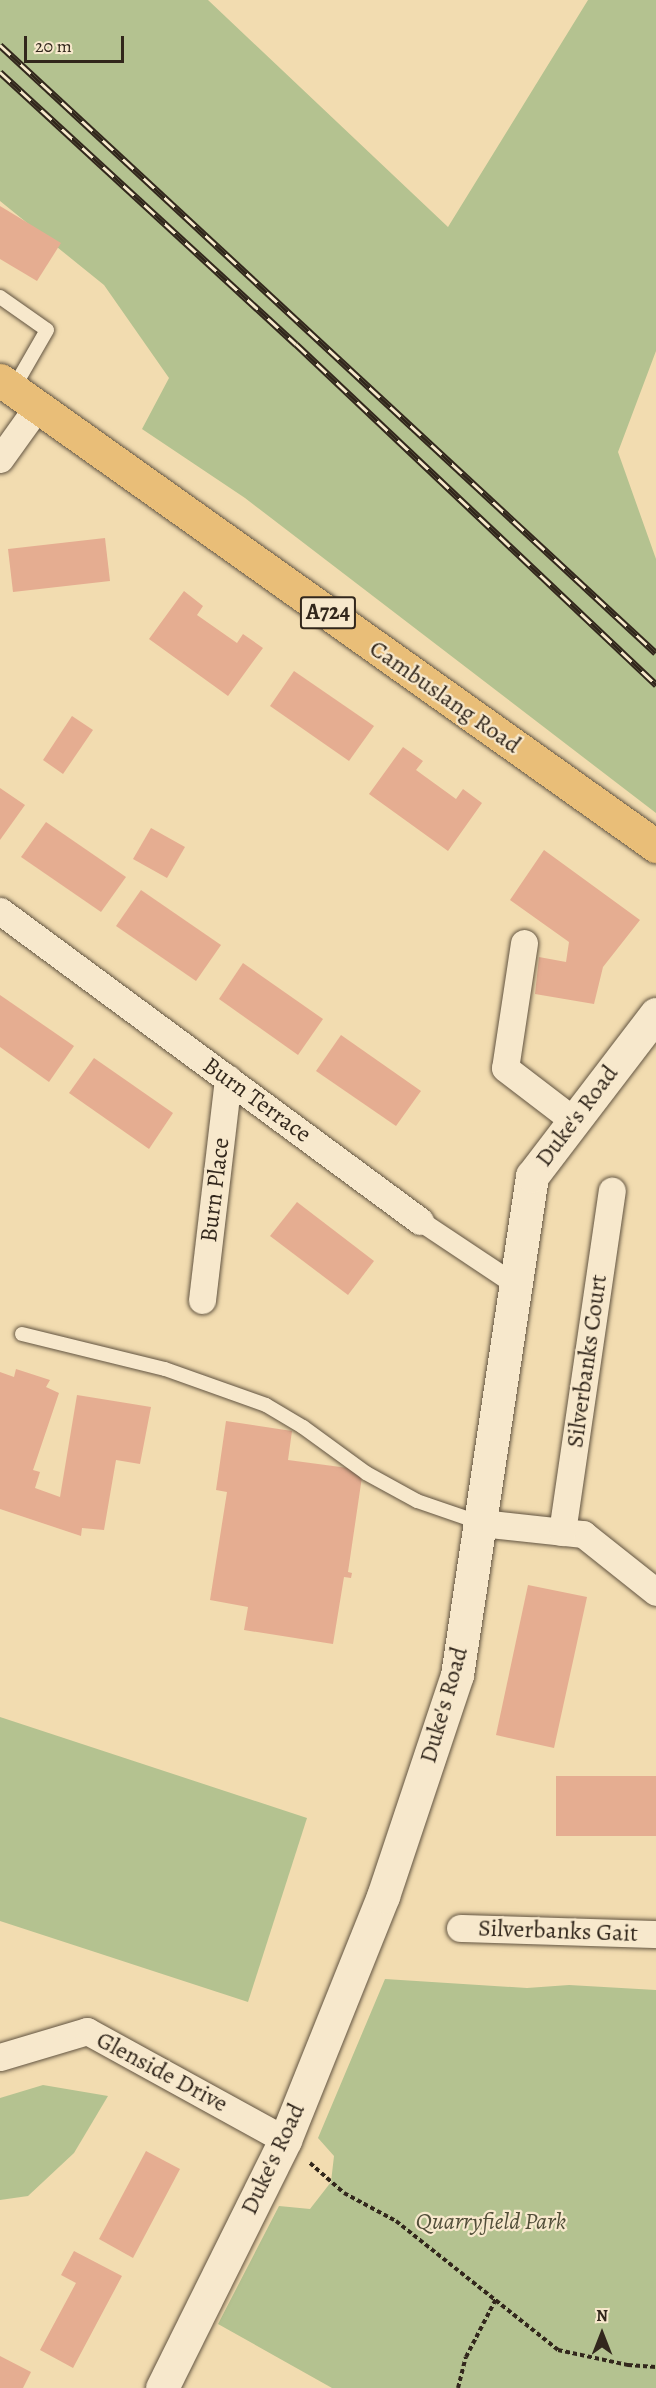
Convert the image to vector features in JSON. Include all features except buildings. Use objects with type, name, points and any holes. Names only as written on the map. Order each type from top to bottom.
[{"type":"main road","name":"Cambuslang Road","points":[[17,392],[656,846]]},
{"type":"main road","name":"Duke's Road","points":[[162,2388],[285,2140],[383,1896],[458,1675],[532,1176],[656,1014]]},
{"type":"street","points":[[0,459],[17,392]]},
{"type":"street","name":"Burn Terrace","points":[[0,911],[420,1221],[516,1285]]},
{"type":"street","points":[[524,943],[505,1068],[573,1120]]},
{"type":"street","name":"Burn Place","points":[[201,1300],[228,1079]]},
{"type":"street","name":"Silverbanks Court","points":[[562,1532],[612,1191]]},
{"type":"street","points":[[481,1523],[583,1534],[656,1592]]},
{"type":"street","name":"Silverbanks Gait","points":[[460,1928],[656,1934]]},
{"type":"street","name":"Glenside Drive","points":[[0,2057],[87,2031],[285,2140]]},
{"type":"lane","points":[[0,297],[47,330],[17,392]]},
{"type":"lane","points":[[22,1334],[165,1369],[266,1405],[303,1426],[366,1473],[417,1501],[481,1523]]},
{"type":"path","points":[[285,2140],[344,2193],[396,2221],[558,2350],[656,2367]]},
{"type":"path","points":[[458,2388],[466,2357],[496,2299]]},
{"type":"green space","points":[[0,0],[208,0],[448,227],[588,0],[656,0],[656,351],[618,452],[656,559],[656,813],[245,498],[142,429],[169,378],[104,285],[0,201]]},
{"type":"green space","points":[[0,1717],[307,1818],[248,2002],[0,1921]]},
{"type":"green space","name":"Quarryfield Park","points":[[385,1979],[527,1988],[569,1985],[656,1990],[656,2388],[332,2388],[218,2324],[279,2206],[310,2209],[331,2182],[334,2156],[318,2138]]},
{"type":"green space","points":[[43,2085],[108,2096],[74,2153],[28,2196],[0,2200],[0,2098]]},
{"type":"railway","points":[[0,45],[656,653]]},
{"type":"railway","points":[[0,72],[296,344],[656,685]]}]
